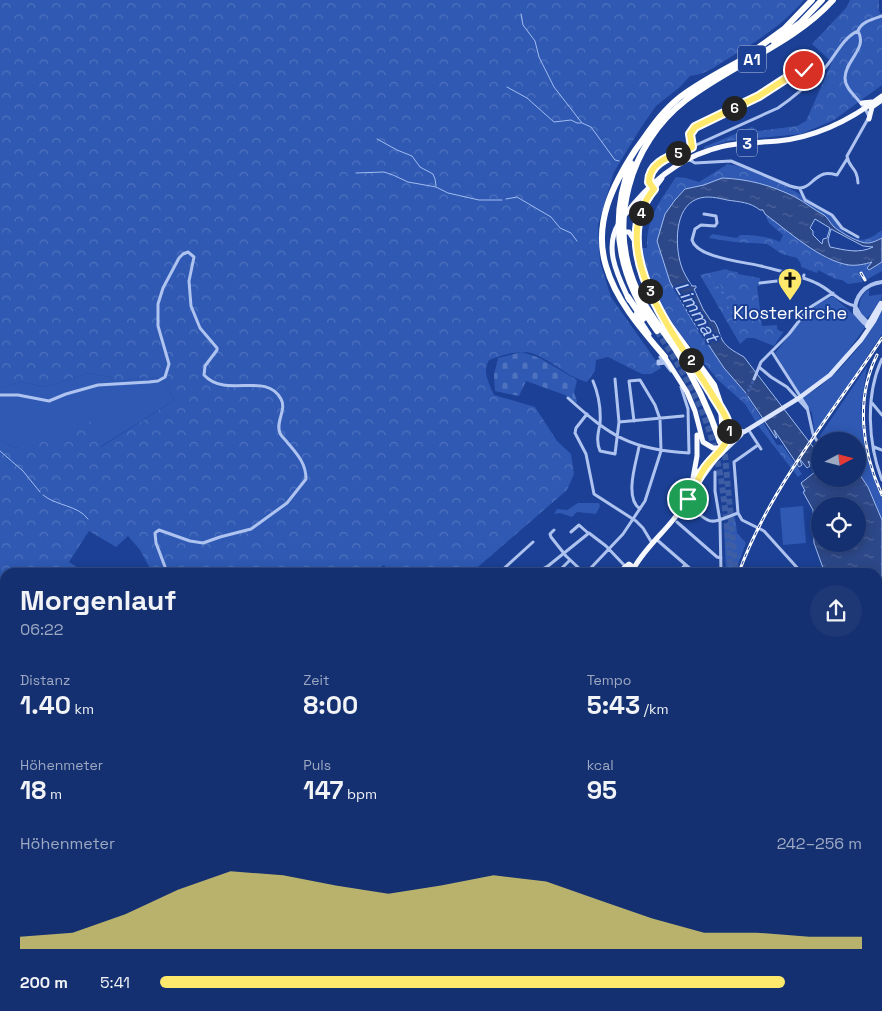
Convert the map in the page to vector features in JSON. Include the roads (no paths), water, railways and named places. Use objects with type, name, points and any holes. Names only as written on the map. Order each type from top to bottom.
[{"type":"highway","name":"A1","points":[[745,57],[784,29],[812,0]]},
{"type":"highway","name":"A1","points":[[628,297],[655,332],[635,297],[619,240],[622,196],[626,177],[637,148],[655,122],[676,101],[700,84],[788,33],[822,0]]},
{"type":"highway","name":"A1","points":[[723,444],[694,380],[640,295],[625,260],[624,211],[628,190],[634,169],[643,149],[655,131],[679,105],[709,84],[796,33],[819,15],[833,0]]},
{"type":"highway","points":[[637,148],[608,200],[601,239],[603,256],[616,291],[663,359]]},
{"type":"highway","points":[[640,295],[692,362]]},
{"type":"highway","points":[[661,313],[714,385],[721,406],[723,444]]},
{"type":"main road","name":"3","points":[[873,104],[882,96]]},
{"type":"main road","name":"3","points":[[723,444],[708,446],[703,442],[687,392],[663,359],[628,297],[614,264],[612,244],[614,233],[623,217],[662,178],[688,159],[727,145],[783,140],[821,131],[841,122],[864,107],[882,100]]},
{"type":"main road","points":[[869,119],[873,104]]},
{"type":"main road","name":"3","points":[[653,187],[640,216],[638,229],[637,245],[644,278],[661,313],[728,423],[729,433],[713,463],[693,486]]},
{"type":"main road","points":[[612,244],[618,234],[624,231],[631,234],[637,245]]},
{"type":"main road","points":[[723,444],[820,384],[843,362],[857,342],[866,324],[882,304]]},
{"type":"main road","points":[[866,324],[882,304]]},
{"type":"main road","name":"3","points":[[693,486],[698,454],[697,422]]},
{"type":"main road","points":[[728,423],[735,429],[746,430]]},
{"type":"main road","name":"3","points":[[628,568],[654,541],[680,508],[704,469],[723,444]]},
{"type":"street","points":[[653,187],[649,180],[650,173],[657,164],[772,111],[788,101],[815,77],[850,35],[858,31],[860,26],[865,23],[882,16]]},
{"type":"street","points":[[688,159],[702,163],[731,161],[800,189],[807,187],[823,174],[837,175],[869,119],[864,107],[849,88],[845,77],[846,70],[860,44],[861,37],[858,31]]},
{"type":"street","points":[[692,147],[690,132],[701,123],[759,96],[796,72],[807,71],[815,77]]},
{"type":"street","points":[[847,159],[857,174],[858,183]]},
{"type":"street","points":[[800,189],[805,200],[832,214],[842,228],[858,237]]},
{"type":"street","points":[[704,214],[716,216],[717,223],[715,226],[701,225],[695,229],[692,240],[697,248],[721,258],[804,277],[817,283],[844,302],[856,306],[866,324]]},
{"type":"street","points":[[0,395],[22,395],[40,401],[49,401],[98,385],[144,383],[158,381],[165,377],[169,364],[158,326],[158,304],[163,288],[179,258],[188,252],[194,257],[189,282],[190,306],[200,328],[216,345],[216,350],[205,366],[204,375],[211,380],[236,387],[259,385],[267,386],[274,390],[282,402],[283,412],[279,427],[280,434],[304,464],[306,479],[287,503],[251,529],[220,537],[203,544],[159,530],[155,533],[156,543],[165,568]]},
{"type":"street","points":[[760,283],[804,277]]},
{"type":"street","points":[[856,306],[859,295],[864,289],[882,282]]},
{"type":"street","points":[[754,380],[761,362],[772,352],[809,308],[833,294]]},
{"type":"street","points":[[772,352],[808,410],[813,432]]},
{"type":"street","points":[[568,398],[599,425],[639,447],[689,453],[689,416],[686,399],[679,382],[663,359]]},
{"type":"street","points":[[882,360],[875,382],[871,418],[874,447],[882,480]]},
{"type":"street","points":[[758,370],[788,387],[808,410]]},
{"type":"street","points":[[592,381],[600,407],[597,432],[598,448],[600,451],[615,455],[619,424],[615,379]]},
{"type":"street","points":[[589,568],[610,549],[645,501],[661,451],[660,419],[655,405],[640,380],[629,381],[634,421]]},
{"type":"street","points":[[872,403],[882,415]]},
{"type":"street","points":[[587,414],[576,428],[575,433],[586,454],[594,494],[633,519],[654,541],[689,568]]},
{"type":"street","points":[[619,424],[684,416]]},
{"type":"street","points":[[746,430],[761,449]]},
{"type":"street","points":[[758,445],[736,460],[734,466],[738,513],[742,520],[764,531],[797,568]]},
{"type":"street","points":[[639,447],[633,476],[632,496],[634,505],[640,509]]},
{"type":"street","points":[[874,447],[882,450]]},
{"type":"street","points":[[714,472],[720,521],[721,568]]},
{"type":"street","points":[[691,507],[706,520],[720,521],[738,513]]},
{"type":"street","points":[[677,522],[717,557],[721,558]]},
{"type":"street","points":[[571,532],[579,525],[610,549],[626,568]]},
{"type":"street","points":[[554,530],[550,534],[551,537],[570,560],[580,568]]},
{"type":"street","points":[[544,568],[588,533]]},
{"type":"street","points":[[504,568],[532,542]]},
{"type":"street","points":[[562,568],[570,560]]},
{"type":"water","name":"Limmat","points":[[722,178],[750,181],[768,186],[802,201],[824,215],[845,235],[855,240],[868,243],[882,238],[882,262],[869,270],[867,268],[872,262],[849,265],[827,258],[794,237],[765,214],[763,210],[745,203],[705,197],[689,204],[680,219],[677,238],[679,257],[684,273],[692,286],[696,286],[694,289],[703,309],[711,321],[714,321],[724,343],[744,357],[811,444],[811,463],[808,461],[810,466],[807,468],[799,458],[802,465],[799,467],[774,430],[777,438],[745,392],[724,368],[692,320],[670,282],[657,241],[665,214],[685,189],[704,185]],"holes":[[[815,219],[830,228],[827,238],[823,239],[822,244],[813,235],[813,231],[810,228]],[[831,229],[863,246],[873,247],[857,251],[830,247],[828,240]]]},
{"type":"water","points":[[811,475],[811,488],[866,488],[866,484],[882,520],[882,568],[823,568],[817,552],[866,552],[866,497],[811,497],[811,506],[803,492],[805,491],[801,483]]},
{"type":"waterway","points":[[521,14],[523,25],[535,41],[539,57],[554,87],[582,123],[591,127],[615,160],[619,161]]},
{"type":"waterway","points":[[507,87],[527,98],[554,122],[571,120],[581,123]]},
{"type":"waterway","points":[[377,139],[412,156],[420,167],[433,174],[436,186]]},
{"type":"waterway","points":[[356,173],[384,172],[408,182],[436,187],[448,193],[479,200],[502,200]]},
{"type":"waterway","points":[[506,199],[517,197],[551,217],[560,228],[571,233],[577,241]]},
{"type":"waterway","points":[[0,451],[23,471],[40,492]]},
{"type":"waterway","points":[[43,495],[48,499],[79,511],[88,519]]},
{"type":"tunnel","points":[[657,331],[697,401],[714,447],[723,494],[731,568]]},
{"type":"tunnel","points":[[746,396],[754,379]]},
{"type":"tunnel","points":[[724,445],[736,568]]},
{"type":"railway","points":[[861,273],[865,280]]},
{"type":"railway","points":[[741,568],[752,540],[785,480],[882,338]]},
{"type":"railway","points":[[877,355],[866,389],[864,425],[870,461],[882,495]]},
{"type":"place","name":"Klosterkirche","points":[[790,301]]}]
